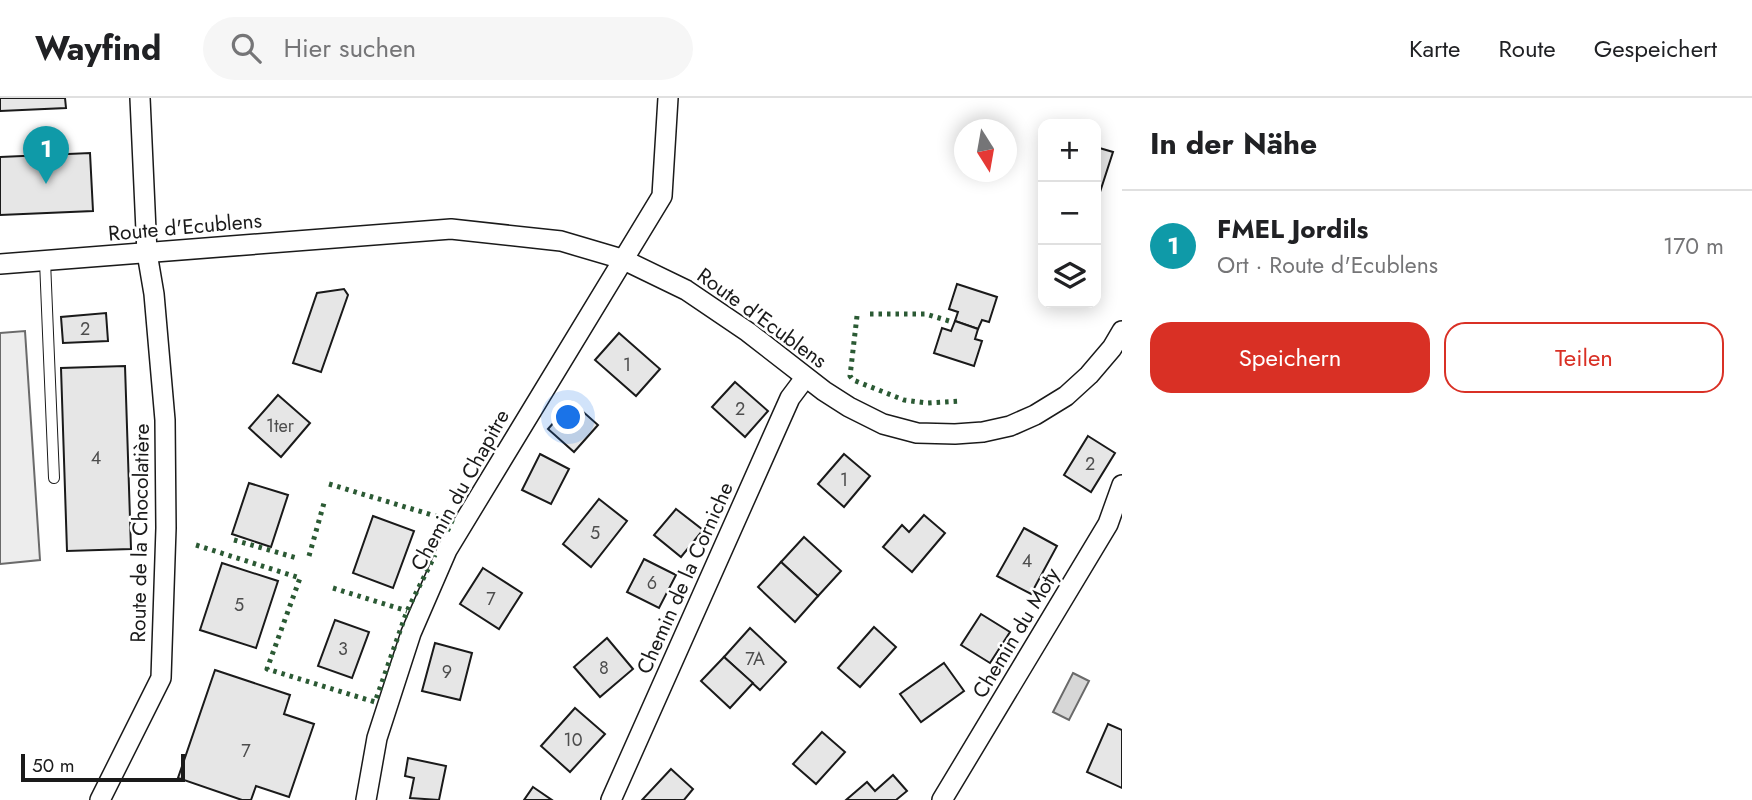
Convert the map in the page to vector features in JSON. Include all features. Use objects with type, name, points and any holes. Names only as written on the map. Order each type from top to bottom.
[{"type":"street","name":"Route de la Chocolatière","points":[[100,800],[161,678],[166,528],[165,420],[154,294],[147,253],[140,98]]},
{"type":"street","name":"Chemin du Chapitre","points":[[366,800],[381,726],[411,633],[447,550],[662,196],[668,98]]},
{"type":"street","name":"Route d'Ecublens","points":[[0,264],[451,229],[561,241],[622,259],[686,290],[849,407],[883,424],[917,433],[983,432],[1010,426],[1035,415],[1066,396],[1089,375],[1112,348],[1122,331]]},
{"type":"street","name":"Chemin de la Corniche","points":[[611,800],[790,398],[806,378]]},
{"type":"street","name":"Chemin du Moty","points":[[942,800],[1108,524],[1122,485]]},
{"type":"lane","points":[[45,261],[54,478]]},
{"type":"shaded area","points":[[25,331],[40,560],[0,564],[0,333]]},
{"type":"shaded area","points":[[1073,673],[1089,681],[1069,720],[1053,712]]},
{"type":"building","points":[[0,98],[65,98],[66,108],[0,111]]},
{"type":"building","points":[[1101,148],[1113,152],[1101,189]]},
{"type":"building","points":[[90,153],[93,211],[0,215],[0,157]]},
{"type":"building","points":[[957,284],[997,297],[989,322],[982,320],[978,329],[955,321],[958,312],[949,309]]},
{"type":"building","points":[[344,289],[348,295],[321,372],[293,363],[317,293]]},
{"type":"building","points":[[106,313],[108,341],[63,343],[61,317]]},
{"type":"building","points":[[955,321],[978,329],[975,339],[982,341],[974,366],[934,353],[942,328],[951,331]]},
{"type":"building","points":[[619,333],[660,369],[636,396],[595,360]]},
{"type":"building","points":[[125,366],[131,549],[67,551],[61,368]]},
{"type":"building","points":[[735,382],[768,411],[745,437],[712,407]]},
{"type":"building","points":[[278,395],[310,423],[281,457],[249,428]]},
{"type":"building","points":[[572,402],[598,425],[574,452],[548,429]]},
{"type":"building","points":[[1088,436],[1115,453],[1091,492],[1064,475]]},
{"type":"building","points":[[540,454],[569,469],[551,504],[522,490]]},
{"type":"building","points":[[844,454],[870,476],[844,507],[818,484]]},
{"type":"building","points":[[249,483],[288,495],[271,547],[232,534]]},
{"type":"building","points":[[599,499],[627,521],[591,567],[563,544]]},
{"type":"building","points":[[676,509],[703,530],[681,557],[654,535]]},
{"type":"building","points":[[924,515],[945,533],[912,572],[883,547],[902,525],[909,532]]},
{"type":"building","points":[[373,516],[414,531],[393,588],[353,573]]},
{"type":"building","points":[[1024,528],[1057,546],[1031,594],[997,576]]},
{"type":"building","points":[[804,537],[841,571],[818,596],[781,562]]},
{"type":"building","points":[[644,559],[676,575],[659,608],[627,592]]},
{"type":"building","points":[[781,562],[818,596],[795,622],[758,587]]},
{"type":"building","points":[[222,563],[278,581],[256,648],[200,630]]},
{"type":"building","points":[[483,568],[522,593],[499,629],[460,604]]},
{"type":"building","points":[[981,614],[1010,632],[990,663],[961,645]]},
{"type":"building","points":[[335,620],[369,632],[352,678],[318,666]]},
{"type":"building","points":[[874,627],[896,647],[860,687],[838,668]]},
{"type":"building","points":[[750,628],[786,662],[760,690],[724,657]]},
{"type":"building","points":[[607,638],[633,669],[600,697],[574,667]]},
{"type":"building","points":[[435,643],[472,653],[460,700],[422,691]]},
{"type":"building","points":[[724,657],[753,683],[730,708],[701,681]]},
{"type":"building","points":[[944,663],[964,691],[921,722],[900,694]]},
{"type":"building","points":[[215,670],[290,695],[284,714],[314,724],[289,797],[256,786],[251,800],[242,800],[178,778]]},
{"type":"building","points":[[575,708],[605,734],[570,772],[541,746]]},
{"type":"building","points":[[1108,724],[1122,730],[1122,788],[1087,772]]},
{"type":"building","points":[[822,732],[845,752],[816,784],[793,764]]},
{"type":"building","points":[[408,758],[446,766],[439,800],[410,798],[414,778],[405,776]]},
{"type":"building","points":[[671,769],[693,789],[684,800],[642,800]]},
{"type":"building","points":[[893,775],[907,791],[896,800],[846,800],[867,782],[875,791]]},
{"type":"building","points":[[533,787],[552,800],[524,800]]},
{"type":"hedge","points":[[870,314],[926,314],[949,321]]},
{"type":"hedge","points":[[857,316],[850,376],[853,380],[904,400],[927,403],[960,401]]},
{"type":"hedge","points":[[329,484],[452,521],[446,534]]},
{"type":"hedge","points":[[309,556],[324,503]]},
{"type":"hedge","points":[[234,540],[297,558]]},
{"type":"hedge","points":[[196,545],[300,578],[267,669],[375,702],[407,611],[435,555]]},
{"type":"hedge","points":[[333,588],[407,611]]},
{"type":"place","name":"FMEL Jordils","points":[[46,184]]}]
